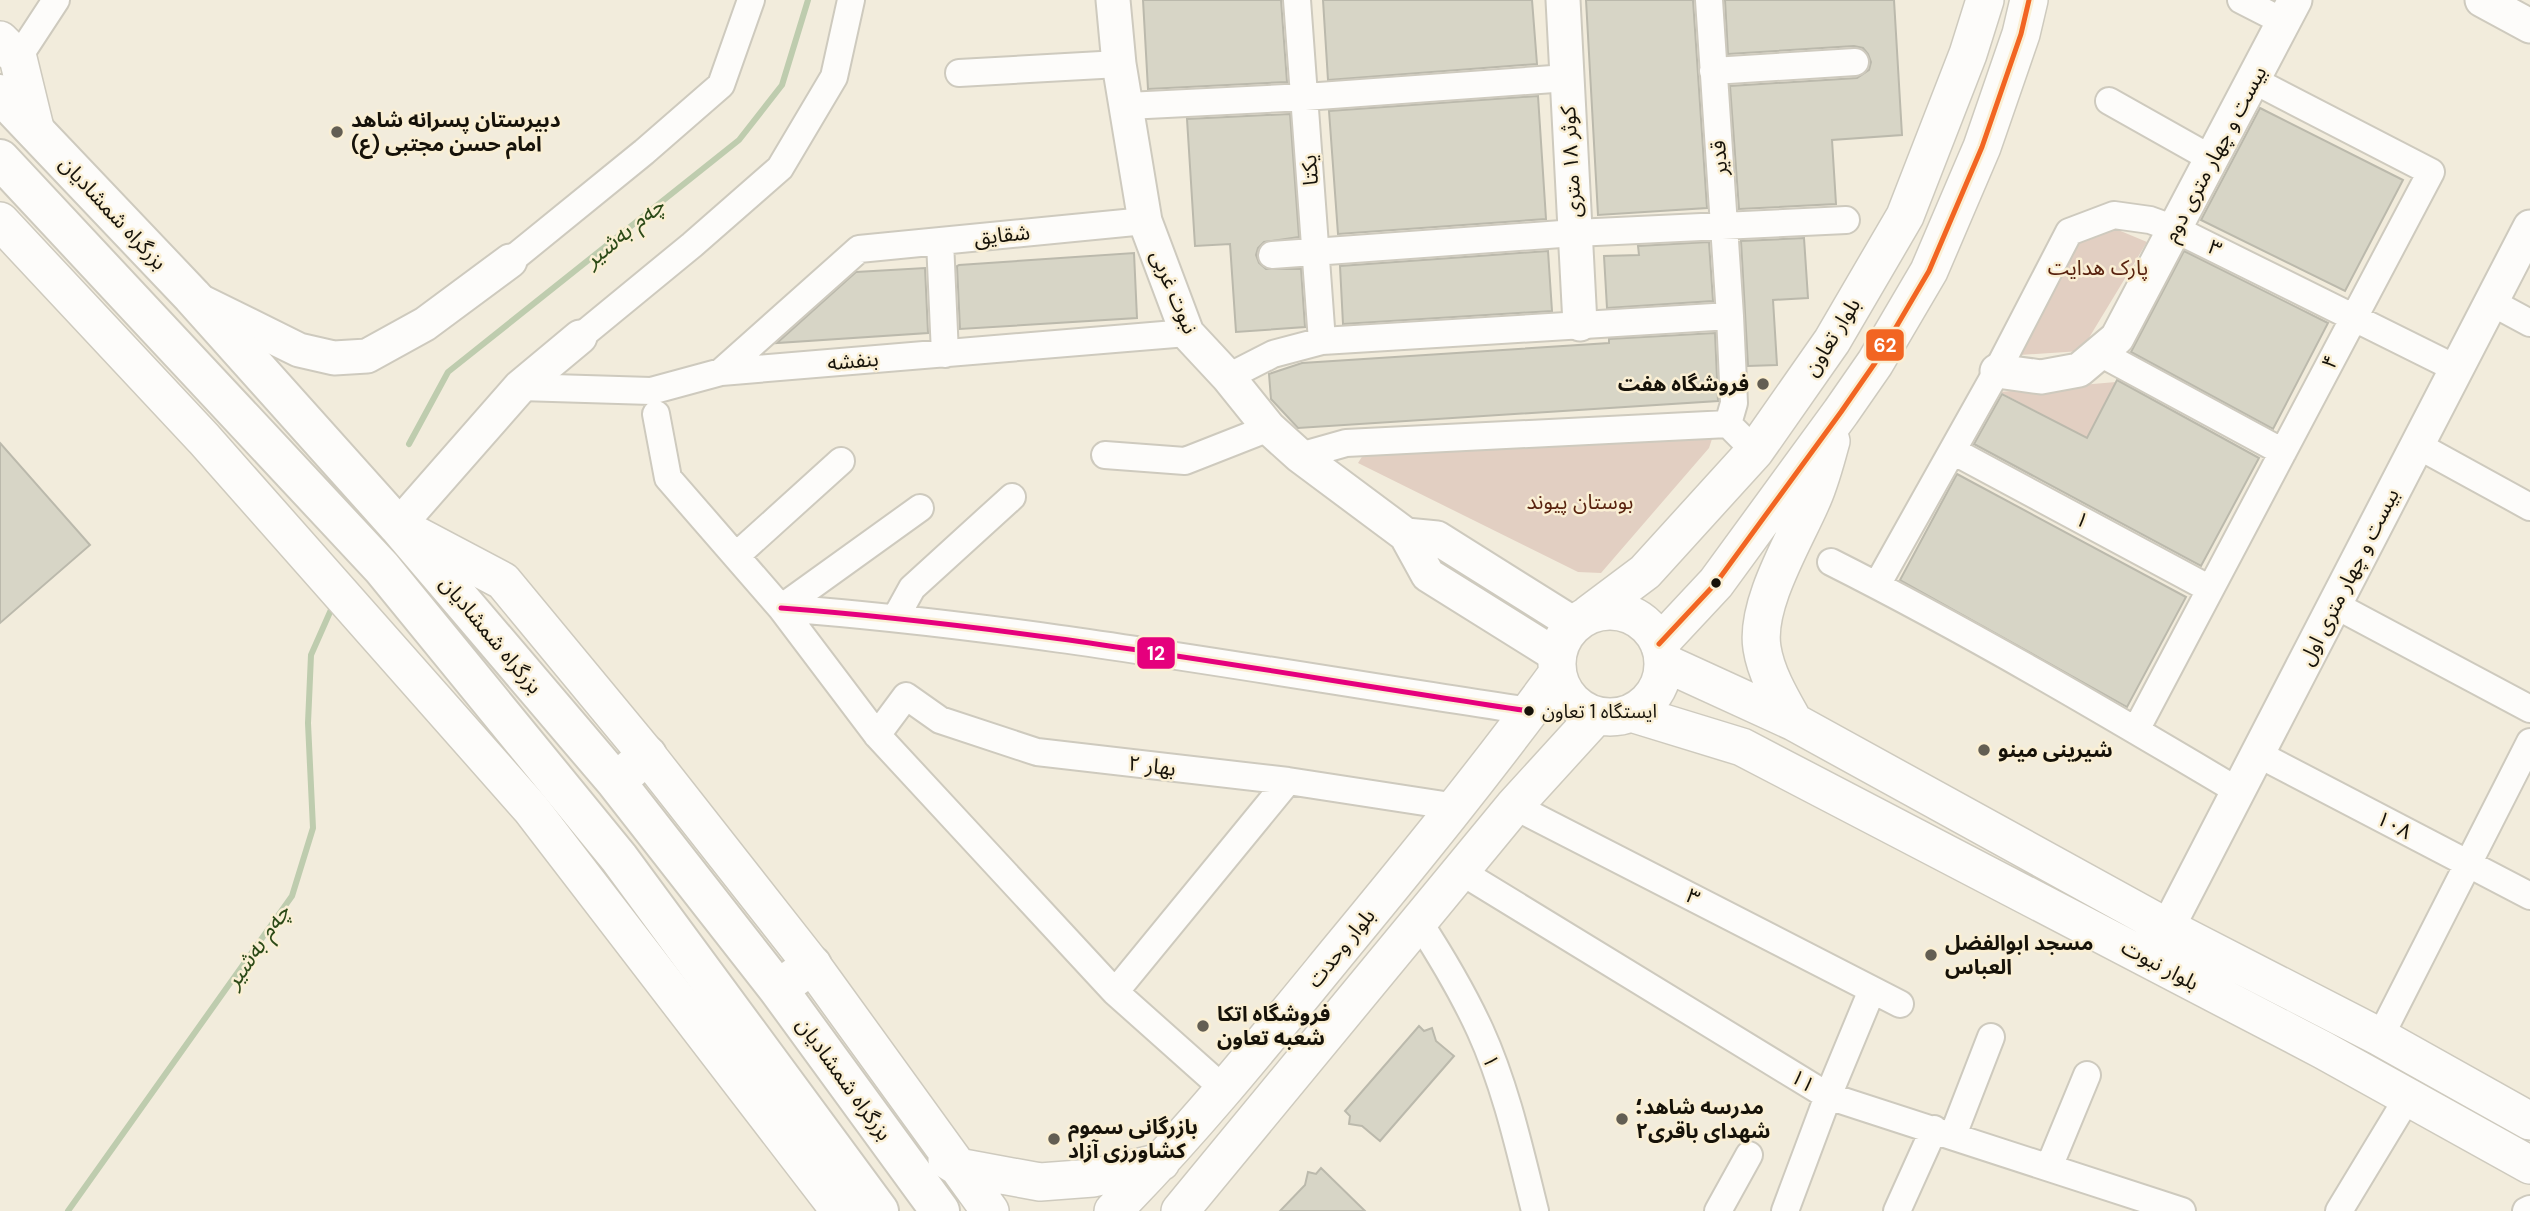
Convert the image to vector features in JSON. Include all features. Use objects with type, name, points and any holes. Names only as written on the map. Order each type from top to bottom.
[{"type":"highway","name":"بزرگراه شمشادیان","points":[[0,94],[192,296],[398,526],[616,782],[778,989],[940,1211]]},
{"type":"highway","name":"بزرگراه شمشادیان","points":[[0,159],[382,568],[619,858],[879,1211]]},
{"type":"highway","points":[[616,782],[647,755]]},
{"type":"highway","points":[[778,989],[812,965]]},
{"type":"main road","name":"بلوار تعاون","points":[[1582,619],[1644,572],[1755,451],[1832,341],[1905,216],[1968,54],[1985,0]]},
{"type":"main road","points":[[1661,653],[1716,583],[1841,412],[1875,363],[1929,271],[1982,147],[2021,34],[2029,0]]},
{"type":"main road","points":[[9,49],[36,132]]},
{"type":"main road","points":[[0,221],[204,439],[531,809],[840,1211]]},
{"type":"main road","points":[[1794,722],[1779,694],[1762,647],[1764,619],[1775,580],[1813,499],[1841,412]]},
{"type":"main road","points":[[398,526],[503,580],[647,755],[812,965],[990,1211]]},
{"type":"main road","points":[[1606,611],[1623,612],[1645,624],[1661,653],[1662,674],[1651,698],[1613,714],[1582,710],[1561,688],[1557,664],[1562,638],[1582,619],[1606,611]]},
{"type":"main road","name":"بلوار نبوت","points":[[1661,653],[1794,722],[2168,928],[2380,1037],[2530,1121]]},
{"type":"main road","name":"بلوار وحدت","points":[[1113,1211],[1225,1090],[1457,807],[1530,711],[1557,664]]},
{"type":"main road","name":"بلوار نبوت","points":[[1613,714],[1742,747],[2151,960],[2408,1097],[2530,1166]]},
{"type":"main road","name":"بلوار وحدت","points":[[1180,1211],[1514,806],[1613,714]]},
{"type":"main road","points":[[869,1111],[958,1167],[1041,1182],[1093,1178],[1161,1162]]},
{"type":"street","points":[[9,49],[56,0]]},
{"type":"street","points":[[192,296],[299,350],[334,358],[366,356],[425,324],[510,261],[644,152],[721,85],[751,0]]},
{"type":"street","points":[[398,526],[520,387],[780,169],[835,77],[851,0]]},
{"type":"street","name":"نبوت غربی","points":[[1113,0],[1119,64],[1145,220],[1187,333],[1228,377],[1269,428],[1300,456],[1406,535],[1428,575],[1557,664]]},
{"type":"street","name":"یکتا","points":[[1297,0],[1322,341]]},
{"type":"street","name":"کوثر ۱۸ متری","points":[[1563,0],[1580,324]]},
{"type":"street","name":"قدیر","points":[[1710,0],[1734,403],[1728,424]]},
{"type":"street","points":[[2241,0],[2289,11]]},
{"type":"street","points":[[2482,0],[2530,26]]},
{"type":"street","name":"بیست و چهار متری دوم","points":[[1997,371],[2041,377],[2079,370],[2118,338],[2289,11]]},
{"type":"street","points":[[1713,71],[1855,62]]},
{"type":"street","points":[[959,73],[1119,64]]},
{"type":"street","points":[[1126,106],[1305,97],[1567,78]]},
{"type":"street","name":"۴","points":[[2136,730],[2431,172],[2253,80]]},
{"type":"street","points":[[2109,101],[2211,159]]},
{"type":"street","name":"۳","points":[[1877,585],[1997,371],[2069,232],[2114,215],[2150,220],[2175,229],[2457,369]]},
{"type":"street","points":[[1272,255],[1575,233],[1846,219]]},
{"type":"street","name":"شقایق","points":[[721,372],[859,249],[1145,220]]},
{"type":"street","name":"بیست و چهار متری اول","points":[[2151,960],[2530,227]]},
{"type":"street","points":[[940,241],[945,354]]},
{"type":"street","points":[[2491,302],[2530,323]]},
{"type":"street","points":[[1228,377],[1273,354],[1322,341],[1730,316]]},
{"type":"street","name":"بنفشه","points":[[520,387],[651,391],[721,372],[1187,333]]},
{"type":"street","points":[[2100,353],[2283,452]]},
{"type":"street","points":[[656,414],[668,478],[781,608],[877,735],[1115,992],[1225,1090]]},
{"type":"street","points":[[1300,456],[1346,443],[1728,424],[1755,451]]},
{"type":"street","points":[[1105,455],[1185,461],[1269,428]]},
{"type":"street","points":[[2417,445],[2530,507]]},
{"type":"street","name":"۱","points":[[1953,451],[2210,589]]},
{"type":"street","points":[[737,555],[841,461]]},
{"type":"street","points":[[896,617],[912,588],[1012,497]]},
{"type":"street","points":[[781,608],[920,508]]},
{"type":"street","name":"نبوت غربی","points":[[1406,535],[1437,538],[1582,619]]},
{"type":"street","points":[[1832,562],[2136,730],[2238,792]]},
{"type":"street","points":[[2335,605],[2530,709]]},
{"type":"street","points":[[781,608],[896,617],[1228,663],[1530,711]]},
{"type":"street","name":"بهار ۲","points":[[877,735],[906,696],[940,720],[1037,752],[1288,781],[1457,807]]},
{"type":"street","points":[[2380,1037],[2530,742]]},
{"type":"street","name":"۱۰۸","points":[[2258,754],[2530,896]]},
{"type":"street","points":[[1115,992],[1288,781]]},
{"type":"street","name":"۳","points":[[1514,806],[1900,1004]]},
{"type":"street","name":"۱۱","points":[[1460,871],[1828,1096],[2182,1211]]},
{"type":"street","name":"۱","points":[[1419,922],[1439,952],[1481,1031],[1509,1112],[1535,1211]]},
{"type":"street","points":[[1785,1211],[1828,1096],[1872,990]]},
{"type":"street","points":[[1897,1211],[1944,1132],[1991,1037]]},
{"type":"street","points":[[2049,1167],[2087,1074]]},
{"type":"street","points":[[2339,1211],[2408,1097]]},
{"type":"street","points":[[1718,1211],[1749,1155]]},
{"type":"green space","name":"پارک‌ هدایت","points":[[2111,227],[2147,242],[2081,351],[2020,355],[2080,242]]},
{"type":"green space","points":[[2116,382],[2087,438],[2000,392]]},
{"type":"green space","name":"بوستان پیوند","points":[[1714,433],[1709,448],[1601,573],[1578,572],[1358,463],[1365,452]]},
{"type":"building","points":[[1143,0],[1281,0],[1287,82],[1148,89]]},
{"type":"building","points":[[1323,0],[1532,0],[1537,64],[1328,80]]},
{"type":"building","points":[[1586,0],[1693,0],[1707,208],[1598,215]]},
{"type":"building","points":[[1725,0],[1894,0],[1902,135],[1832,140],[1836,204],[1739,209],[1730,86],[1857,78],[1869,70],[1871,62],[1868,54],[1863,48],[1854,46],[1728,54]]},
{"type":"building","points":[[1538,96],[1546,219],[1338,234],[1329,111]]},
{"type":"building","points":[[2260,108],[2403,180],[2345,291],[2201,220]]},
{"type":"building","points":[[1290,114],[1299,237],[1264,242],[1256,255],[1259,263],[1266,269],[1301,269],[1305,327],[1236,332],[1230,244],[1195,246],[1187,119]]},
{"type":"building","points":[[1804,238],[1808,298],[1773,300],[1777,365],[1748,366],[1741,241]]},
{"type":"building","points":[[1709,242],[1713,301],[1607,308],[1604,256],[1639,255],[1638,246]]},
{"type":"building","points":[[1548,251],[1552,311],[1343,324],[1340,266]]},
{"type":"building","points":[[2184,251],[2328,323],[2273,429],[2131,352]]},
{"type":"building","points":[[1134,253],[1137,318],[960,329],[959,265]]},
{"type":"building","points":[[925,268],[928,333],[777,343],[856,272]]},
{"type":"building","points":[[1715,333],[1718,401],[1298,428],[1271,399],[1269,374],[1302,363],[1609,343],[1609,339]]},
{"type":"building","points":[[2117,380],[2259,458],[2201,566],[1974,444],[2002,394],[2087,438]]},
{"type":"building","points":[[0,443],[90,545],[0,623]]},
{"type":"building","points":[[1957,474],[2186,597],[2127,707],[1900,580]]},
{"type":"building","points":[[1419,1026],[1424,1031],[1432,1028],[1436,1041],[1454,1056],[1380,1141],[1362,1126],[1349,1124],[1350,1116],[1345,1111]]},
{"type":"building","points":[[1321,1168],[1365,1211],[1280,1211],[1305,1185],[1308,1172],[1316,1174]]},
{"type":"waterway","name":"چەم بەشیر","points":[[409,444],[448,372],[739,140],[782,85],[808,0]]},
{"type":"waterway","name":"چەم بەشیر","points":[[68,1211],[292,896],[313,828],[308,723],[311,655],[334,603]]},
{"type":"transit line","name":"62","points":[[1659,644],[1716,583],[1841,412],[1875,363],[1929,271],[1982,147],[2021,34],[2029,0]]},
{"type":"transit line","name":"12","points":[[781,608],[875,616],[1062,639],[1529,711]]},
{"type":"place","name":"دبیرستان پسرانه شاهد امام حسن مجتبی (ع)","points":[[337,132]]},
{"type":"place","name":"فروشگاه هفت","points":[[1763,384]]},
{"type":"place","name":"ایستگاه 1 تعاون","points":[[1529,711]]},
{"type":"place","name":"شیرینی مینو","points":[[1984,750]]},
{"type":"place","name":"مسجد ابوالفضل العباس","points":[[1931,955]]},
{"type":"place","name":"فروشگاه اتکا شعبه تعاون","points":[[1203,1026]]},
{"type":"place","name":"مدرسه شاهد؛ شهدای باقری۲","points":[[1622,1119]]},
{"type":"place","name":"بازرگانی سموم کشاورزی آزاد","points":[[1054,1139]]}]
